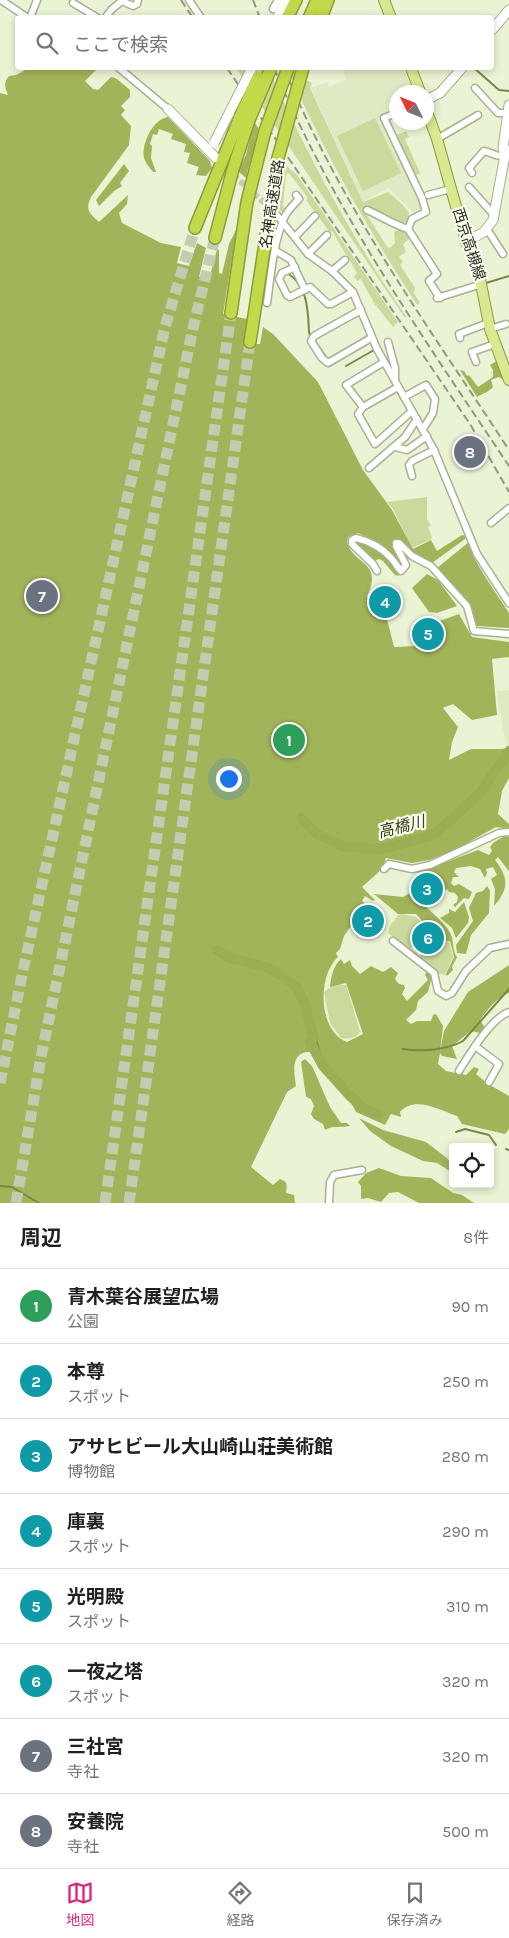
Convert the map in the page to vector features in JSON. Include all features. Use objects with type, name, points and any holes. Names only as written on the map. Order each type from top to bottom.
[{"type":"highway","points":[[288,15],[296,0]]},
{"type":"highway","points":[[296,15],[304,0]]},
{"type":"highway","points":[[310,15],[317,0]]},
{"type":"highway","points":[[322,15],[328,0]]},
{"type":"highway","points":[[215,238],[245,118],[262,70]]},
{"type":"highway","points":[[195,228],[245,118],[270,70]]},
{"type":"highway","name":"名神高速道路","points":[[231,313],[247,202],[265,131],[287,70]]},
{"type":"highway","name":"名神高速道路","points":[[250,342],[278,158],[302,70]]},
{"type":"main road","points":[[384,0],[390,15]]},
{"type":"main road","points":[[412,70],[417,85]]},
{"type":"main road","name":"西京高槻線","points":[[434,130],[466,242],[478,269],[489,326],[509,380]]},
{"type":"street","points":[[1,0],[24,15]]},
{"type":"street","points":[[30,15],[38,0]]},
{"type":"street","points":[[107,15],[122,1],[133,6],[138,0]]},
{"type":"street","points":[[189,0],[199,15]]},
{"type":"street","points":[[275,13],[278,0]]},
{"type":"street","points":[[275,13],[286,0]]},
{"type":"street","points":[[73,3],[93,15]]},
{"type":"street","points":[[494,28],[509,10]]},
{"type":"street","points":[[121,70],[168,109],[213,151],[251,70]]},
{"type":"street","points":[[434,96],[440,93],[460,70]]},
{"type":"street","points":[[475,88],[498,113],[508,109],[503,148],[507,152]]},
{"type":"street","points":[[437,139],[478,115]]},
{"type":"street","points":[[389,116],[384,118],[389,129]]},
{"type":"street","points":[[390,130],[422,198],[426,212],[412,219],[408,229]]},
{"type":"street","points":[[472,173],[469,168],[484,151],[498,156],[507,152]]},
{"type":"street","points":[[466,242],[487,229],[494,215],[507,152]]},
{"type":"street","points":[[469,187],[494,215]]},
{"type":"street","points":[[428,195],[451,188]]},
{"type":"street","points":[[268,303],[272,263],[285,216],[299,199],[296,194]]},
{"type":"street","points":[[367,210],[386,218],[397,226],[408,229],[437,274],[429,281],[439,298],[482,284]]},
{"type":"street","points":[[276,214],[308,254],[332,271],[353,292],[371,338],[424,429],[434,450],[477,554],[509,604]]},
{"type":"street","points":[[295,237],[315,216]]},
{"type":"street","points":[[487,229],[503,254]]},
{"type":"street","points":[[308,254],[327,234]]},
{"type":"street","points":[[276,251],[291,260],[305,290]]},
{"type":"street","points":[[332,271],[345,260]]},
{"type":"street","points":[[295,268],[282,273],[279,279],[287,296],[290,297],[310,287],[328,304],[331,304],[353,292]]},
{"type":"street","points":[[361,310],[314,336],[311,341],[322,358],[328,362],[371,338]]},
{"type":"street","points":[[460,338],[458,334],[489,326],[506,324]]},
{"type":"street","points":[[388,342],[397,384]]},
{"type":"street","points":[[476,362],[472,352],[495,344]]},
{"type":"street","points":[[363,407],[346,384],[384,362]]},
{"type":"street","points":[[397,384],[363,407],[358,414],[375,444],[412,411]]},
{"type":"street","points":[[404,396],[426,385],[435,399],[433,413],[424,429]]},
{"type":"street","points":[[369,468],[405,437],[417,419]]},
{"type":"street","points":[[395,447],[407,450],[427,436]]},
{"type":"street","points":[[412,476],[409,465],[412,461],[434,450]]},
{"type":"street","points":[[491,523],[509,508]]},
{"type":"street","points":[[377,571],[374,564],[352,544],[352,540],[356,538],[362,539],[380,548],[401,571],[406,566],[396,546],[396,543],[399,543],[412,556],[431,566],[466,606],[474,632],[509,634]]},
{"type":"street","points":[[384,869],[389,864],[412,868],[430,865],[499,833],[509,832]]},
{"type":"street","points":[[392,941],[434,973],[438,991],[443,995],[449,996],[466,972],[490,948],[509,944]]},
{"type":"street","points":[[459,1071],[487,1031],[509,1012]]},
{"type":"street","points":[[475,1046],[499,1064],[489,1082]]},
{"type":"street","points":[[329,1203],[330,1182],[334,1175],[362,1170]]},
{"type":"shaded area","points":[[237,70],[269,70],[298,132],[331,195],[367,257],[406,316],[405,318]]},
{"type":"shaded area","points":[[288,70],[292,70],[295,74],[312,83],[310,88],[363,202],[388,192],[409,213],[407,226],[367,208],[363,209],[388,248],[395,243],[394,232],[398,230],[406,231],[409,239],[403,244],[406,252],[399,257],[403,262],[400,265],[415,288],[414,293],[420,303],[417,305],[347,189]]},
{"type":"shaded area","points":[[343,70],[404,70],[410,85],[389,85],[389,113],[382,116],[421,200],[423,210],[415,214],[389,188],[363,201],[311,88],[327,82],[329,87],[346,80]]},
{"type":"shaded area","points":[[375,118],[401,173],[363,191],[337,136]]},
{"type":"shaded area","points":[[406,131],[409,137],[405,139],[420,173],[415,176],[396,135]]},
{"type":"shaded area","points":[[284,164],[297,175],[398,322],[393,327],[374,303],[361,279],[357,281],[354,276],[357,273],[332,231],[329,231],[306,200],[308,198],[289,173],[286,174],[283,206],[285,208],[283,212],[280,211],[278,208],[282,166]]},
{"type":"shaded area","points":[[427,497],[427,519],[431,525],[428,527],[432,537],[430,540],[412,548],[393,509],[387,502]]},
{"type":"shaded area","points":[[509,690],[509,747],[507,748],[496,691]]},
{"type":"shaded area","points":[[398,915],[416,917],[429,929],[409,950],[388,933],[390,926]]},
{"type":"shaded area","points":[[435,938],[440,942],[449,941],[453,957],[445,975],[437,973],[418,958]]},
{"type":"shaded area","points":[[346,985],[360,1031],[352,1038],[341,1038],[330,1023],[324,992],[331,987]]},
{"type":"green space","points":[[25,70],[96,70],[85,81],[93,89],[98,90],[111,77],[117,79],[130,90],[130,97],[121,106],[125,110],[121,115],[131,126],[129,145],[91,197],[88,205],[90,213],[99,222],[128,195],[127,204],[119,213],[122,223],[161,243],[181,247],[177,263],[189,266],[197,243],[206,248],[199,277],[209,280],[217,249],[219,250],[219,273],[222,274],[229,244],[237,228],[223,314],[247,319],[244,344],[260,344],[263,327],[273,334],[318,382],[363,470],[392,510],[413,549],[431,540],[437,551],[462,535],[466,536],[465,539],[432,563],[413,554],[402,542],[393,540],[392,546],[403,567],[401,569],[381,544],[358,533],[348,537],[347,542],[350,549],[370,570],[372,576],[371,585],[367,596],[373,616],[386,615],[394,647],[435,643],[431,624],[459,614],[472,637],[509,642],[509,657],[492,659],[497,715],[472,720],[453,704],[443,708],[458,727],[452,742],[449,760],[471,749],[509,748],[509,778],[502,791],[498,814],[509,824],[509,829],[496,827],[451,852],[429,860],[412,863],[386,858],[382,869],[362,887],[375,900],[373,901],[365,896],[362,901],[369,907],[362,906],[362,910],[344,936],[340,949],[336,953],[338,957],[326,977],[324,1002],[330,1027],[337,1036],[347,1042],[363,1034],[346,983],[330,987],[334,968],[341,959],[344,964],[350,960],[352,966],[360,974],[371,966],[383,972],[391,967],[398,973],[395,979],[399,984],[404,985],[405,988],[402,994],[407,1001],[428,980],[425,975],[427,971],[432,976],[428,992],[418,1001],[416,1010],[406,1020],[411,1024],[417,1021],[431,1021],[433,1015],[436,1014],[443,1026],[440,1052],[444,1031],[468,992],[509,965],[509,993],[496,1001],[480,1020],[485,1028],[480,1033],[471,1031],[452,1046],[457,1059],[442,1056],[440,1053],[438,1064],[446,1071],[466,1075],[474,1067],[479,1069],[476,1074],[488,1084],[509,1096],[509,1129],[505,1134],[462,1124],[457,1116],[420,1104],[406,1107],[400,1112],[401,1117],[391,1114],[385,1125],[356,1112],[341,1084],[325,1070],[311,1052],[304,1053],[296,1059],[294,1069],[296,1086],[287,1092],[251,1167],[273,1185],[280,1179],[284,1181],[287,1186],[286,1193],[294,1195],[295,1203],[0,1203],[0,93],[8,95],[5,85],[6,81],[9,76]]},
{"type":"green space","points":[[168,117],[210,161],[212,168],[206,176],[196,175],[199,167],[187,163],[190,153],[184,152],[186,144],[171,139],[173,134],[159,129],[157,135],[153,134],[150,144],[152,146],[151,158],[156,172],[153,172],[147,164],[144,158],[146,139],[158,122]]},
{"type":"green space","points":[[254,121],[260,131],[247,172],[247,179],[238,171],[246,155]]},
{"type":"green space","points":[[124,164],[129,171],[120,183],[122,186],[99,206],[96,200]]},
{"type":"green space","points":[[497,361],[503,380],[499,377],[491,380],[493,387],[477,397],[460,370],[464,371],[467,376],[469,375],[478,387],[493,377],[493,370],[490,365]]},
{"type":"green space","points":[[359,541],[383,554],[396,569],[399,576],[395,575],[383,561],[379,559],[374,561],[356,544]]},
{"type":"green space","points":[[469,542],[473,556],[509,613],[509,628],[477,626],[468,601],[437,568]]},
{"type":"green space","points":[[427,574],[438,580],[457,606],[437,613],[429,612],[412,588]]},
{"type":"green space","points":[[505,836],[509,837],[509,871],[498,857],[495,860],[503,872],[505,889],[494,906],[495,889],[491,879],[497,875],[493,867],[486,869],[485,878],[480,869],[471,866],[456,868],[454,872],[459,877],[453,877],[451,883],[454,886],[459,884],[472,892],[469,899],[464,898],[455,907],[453,905],[457,902],[458,897],[447,889],[442,893],[435,876],[421,880],[418,871],[478,850],[489,855],[492,851],[490,847],[494,842]]},
{"type":"green space","points":[[487,886],[490,891],[489,913],[471,935],[466,954],[457,953],[456,945],[473,921],[469,908],[476,893],[483,891]]},
{"type":"green space","points":[[410,893],[417,893],[419,904],[424,905],[437,917],[451,934],[457,957],[452,967],[453,970],[447,976],[446,974],[454,957],[450,941],[440,941],[416,914],[398,914],[374,894],[403,897]]},
{"type":"green space","points":[[464,902],[469,917],[468,923],[456,938],[452,928],[440,918],[449,913],[449,909],[455,912]]},
{"type":"green space","points":[[305,1059],[312,1066],[330,1107],[341,1123],[347,1123],[350,1126],[325,1130],[323,1124],[314,1119],[311,1114],[314,1106],[311,1099],[306,1097],[301,1062]]},
{"type":"green space","points":[[359,1118],[383,1130],[426,1142],[448,1159],[449,1170],[437,1163],[423,1161],[391,1146],[370,1131]]},
{"type":"green space","points":[[379,1168],[401,1176],[431,1178],[453,1193],[462,1195],[474,1203],[419,1203],[398,1192],[389,1193],[381,1202],[368,1198],[361,1199],[361,1186],[358,1182],[366,1173]]},
{"type":"waterway","points":[[476,70],[499,90],[509,91]]},
{"type":"waterway","points":[[287,273],[299,284],[306,299],[310,336]]},
{"type":"waterway","points":[[486,283],[509,276]]},
{"type":"waterway","points":[[315,341],[326,357]]},
{"type":"waterway","points":[[346,366],[374,350]]},
{"type":"waterway","name":"高橋川","points":[[301,818],[318,835],[345,847],[382,849],[420,839],[436,833],[480,793],[509,751]]},
{"type":"waterway","points":[[217,950],[230,958],[266,967],[297,987],[304,1002],[314,1038],[310,1042],[323,1066],[363,1108],[378,1114]]},
{"type":"waterway","points":[[403,1049],[434,1050],[463,1041],[509,989]]},
{"type":"waterway","points":[[314,1038],[325,1069]]},
{"type":"waterway","points":[[456,1132],[465,1129],[489,1135],[496,1145]]},
{"type":"waterway","name":"名神高速道路","points":[[0,1186],[12,1187],[39,1203]]},
{"type":"tunnel","points":[[220,163],[270,208]]},
{"type":"tunnel","points":[[0,1083],[24,966],[165,327],[195,228]]},
{"type":"tunnel","points":[[16,1203],[41,1057],[193,328],[215,238]]},
{"type":"tunnel","points":[[105,1203],[231,313]]},
{"type":"tunnel","points":[[129,1203],[250,342]]},
{"type":"railway","points":[[181,0],[191,15]]},
{"type":"railway","points":[[253,0],[259,15]]},
{"type":"railway","points":[[228,70],[470,424],[509,492]]},
{"type":"railway","points":[[275,70],[298,121],[352,223],[413,321],[509,466]]},
{"type":"railway","points":[[285,70],[306,119],[358,216],[417,311],[509,450]]},
{"type":"place","name":"安養院","points":[[470,452]]},
{"type":"place","name":"三社宮","points":[[42,596]]},
{"type":"place","name":"庫裏","points":[[385,602]]},
{"type":"place","name":"光明殿","points":[[428,634]]},
{"type":"place","name":"青木葉谷展望広場","points":[[289,740]]},
{"type":"place","name":"アサヒビール大山崎山荘美術館","points":[[427,889]]},
{"type":"place","name":"本尊","points":[[368,921]]},
{"type":"place","name":"一夜之塔","points":[[428,938]]}]
